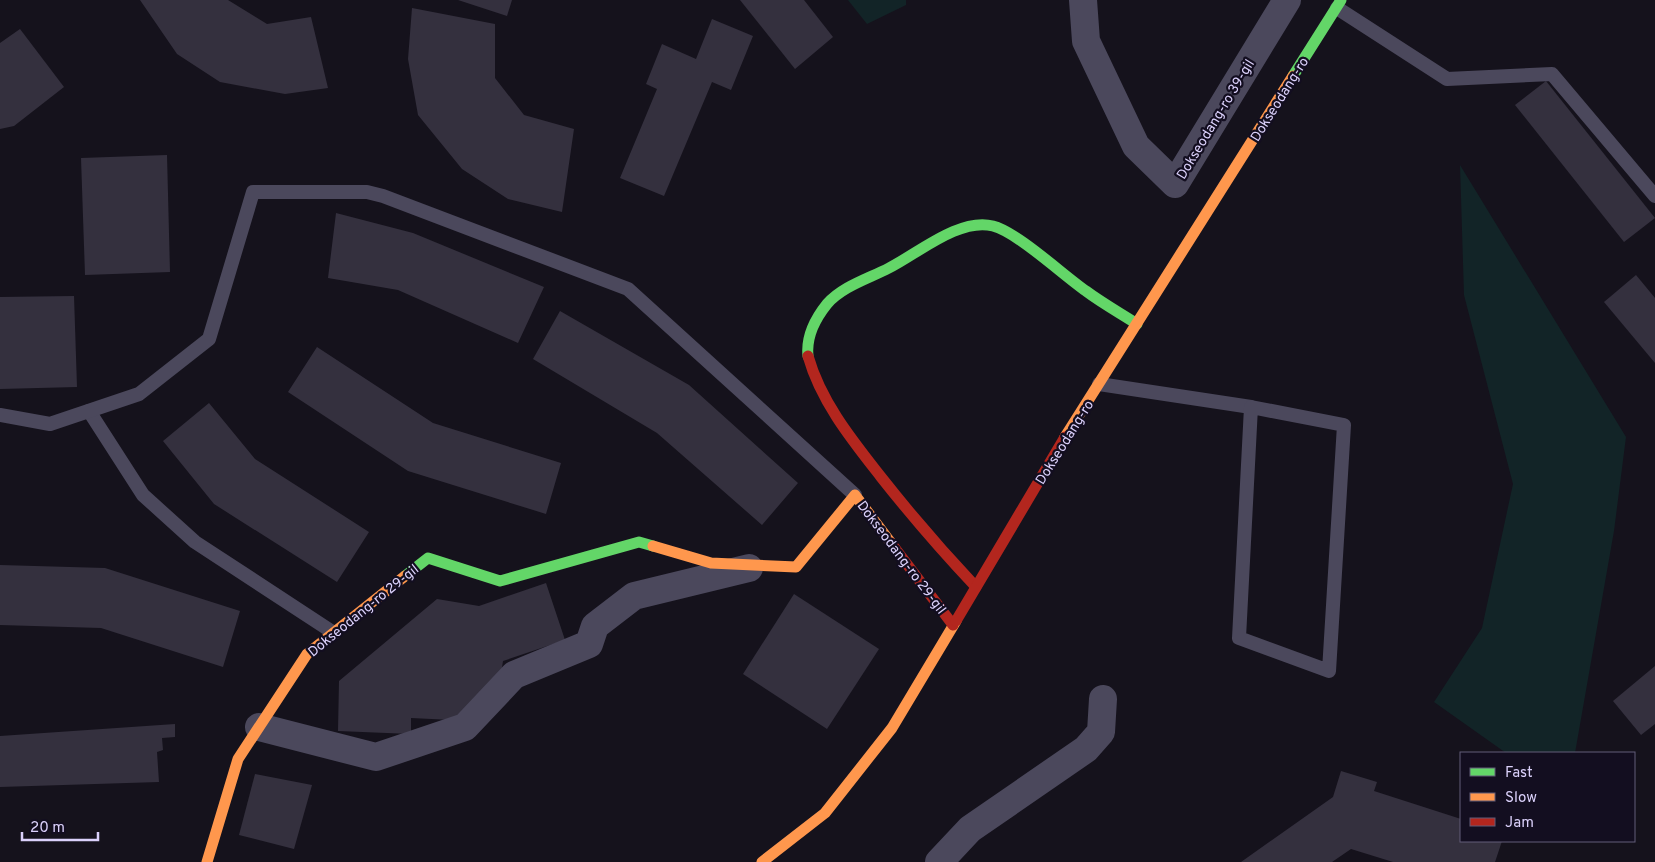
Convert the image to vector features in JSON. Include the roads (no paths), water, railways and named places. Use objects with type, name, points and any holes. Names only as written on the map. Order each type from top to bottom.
[{"type":"street","name":"Dokseodang-ro 39-gil","points":[[1083,0],[1086,41],[1136,146],[1176,184],[1287,0]]},
{"type":"street","name":"Dokseodang-ro","points":[[762,862],[825,813],[892,728],[1099,384],[1334,3]]},
{"type":"street","points":[[976,587],[918,524],[857,447],[832,409],[816,379],[808,354],[810,334],[819,314],[827,303],[842,292],[891,268],[944,237],[982,224],[1008,232],[1080,288],[1137,324]]},
{"type":"street","name":"Dokseodang-ro 29-gil","points":[[207,862],[238,759],[307,654],[428,558],[500,581],[639,542],[710,562],[796,567],[855,495],[953,625]]},
{"type":"street","name":"Dokseodang-ro 29-gil","points":[[259,727],[376,757],[465,727],[514,675],[589,644],[595,626],[634,596],[762,565]]},
{"type":"street","points":[[939,862],[970,829],[1086,749],[1101,732],[1103,699]]},
{"type":"lane","points":[[1334,3],[1447,79],[1552,74],[1655,196]]},
{"type":"lane","points":[[0,416],[50,424],[139,394],[209,340],[253,192],[367,192],[628,289],[855,495]]},
{"type":"lane","points":[[1099,384],[1251,407],[1344,425],[1329,671],[1239,638],[1251,407]]},
{"type":"lane","points":[[89,411],[143,495],[150,502],[195,542],[334,632]]}]
